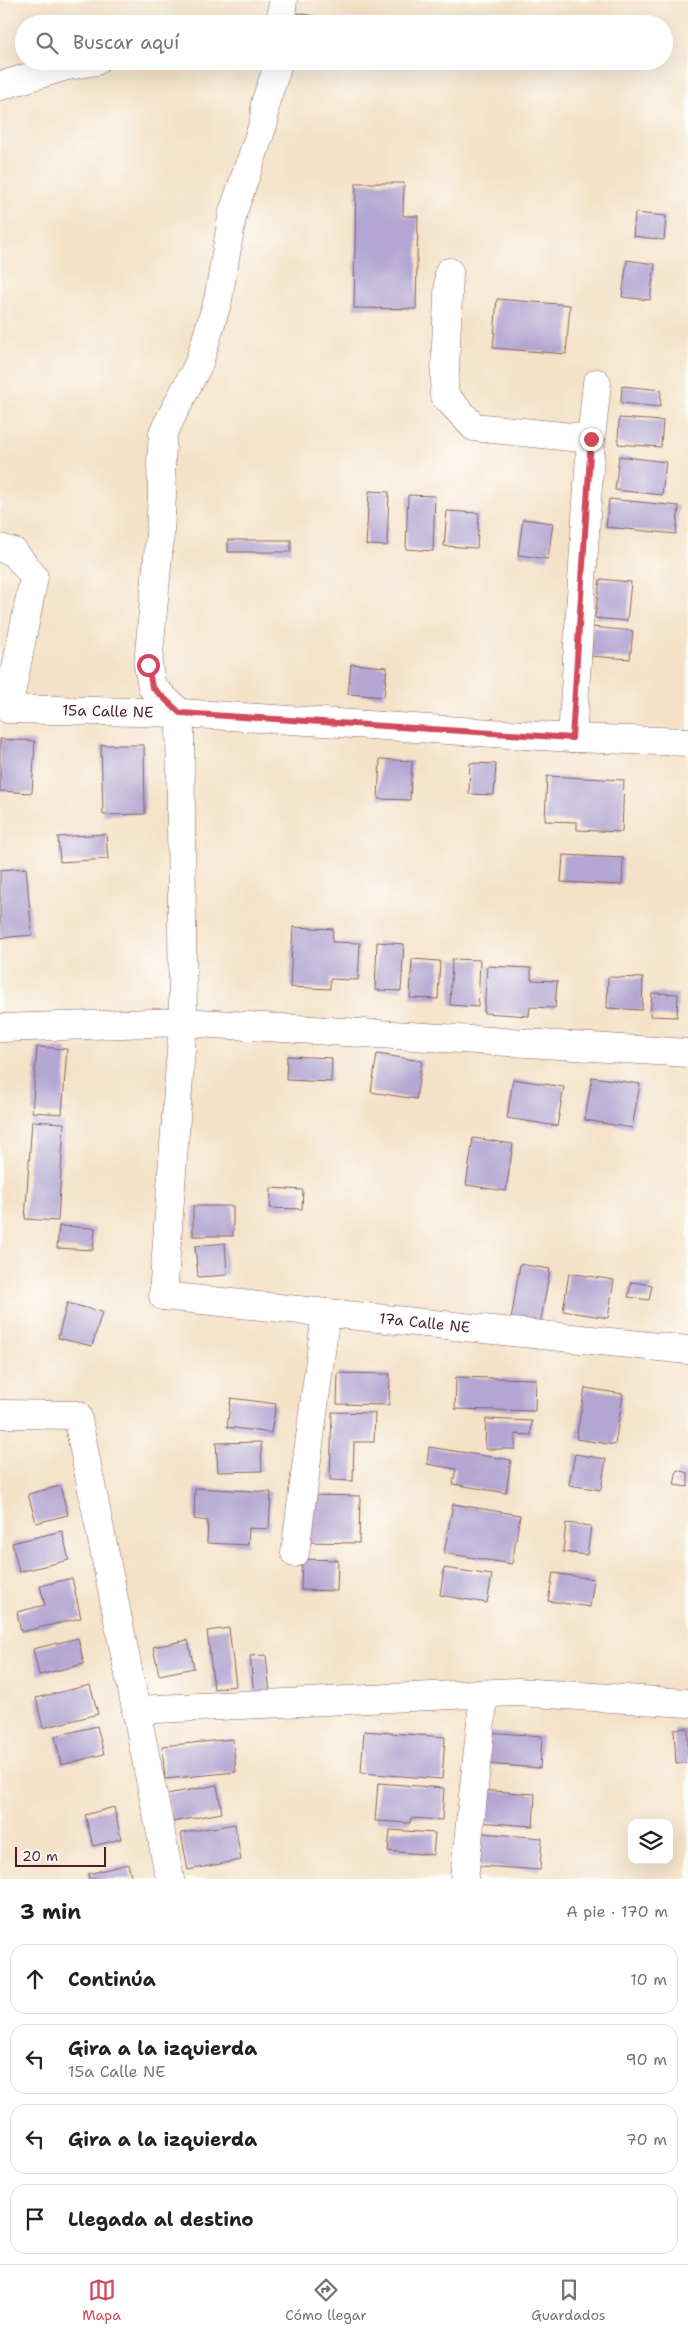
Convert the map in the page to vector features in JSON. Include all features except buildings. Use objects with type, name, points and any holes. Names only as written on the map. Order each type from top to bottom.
[{"type":"street","points":[[281,15],[283,0]]},
{"type":"street","points":[[0,86],[53,70]]},
{"type":"street","points":[[183,1022],[180,713],[152,687],[148,665],[160,534],[162,494],[160,460],[163,433],[198,363],[218,300],[233,212],[264,122],[266,103],[276,70]]},
{"type":"street","points":[[449,272],[444,395],[474,427],[591,439]]},
{"type":"street","points":[[572,738],[591,439],[597,383]]},
{"type":"street","name":"15a Calle NE","points":[[0,548],[14,552],[34,577],[8,709],[180,713],[572,738],[688,742]]},
{"type":"street","points":[[0,1028],[183,1022],[688,1053]]},
{"type":"street","name":"17a Calle NE","points":[[183,1022],[163,1296],[688,1350]]},
{"type":"street","points":[[295,1553],[326,1313]]},
{"type":"street","points":[[0,1414],[77,1415],[170,1879]]},
{"type":"street","points":[[136,1710],[517,1692],[688,1703]]},
{"type":"street","points":[[464,1879],[484,1694]]},
{"type":"route","points":[[148,665],[152,687],[180,713],[343,725],[572,738],[591,439]]}]
